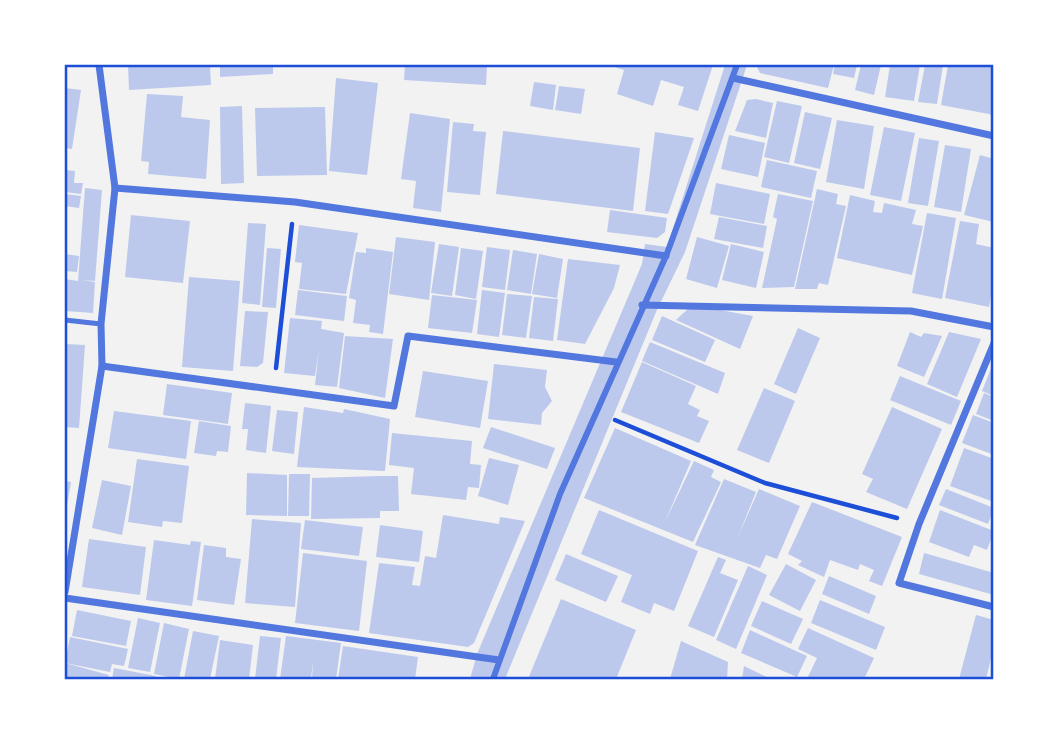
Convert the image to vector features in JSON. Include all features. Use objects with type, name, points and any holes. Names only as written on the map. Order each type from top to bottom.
[{"type":"street","points":[[65,592],[103,366],[102,324],[115,188],[99,65]]},
{"type":"street","points":[[493,679],[560,494],[666,256],[737,65]]},
{"type":"street","points":[[733,78],[994,136]]},
{"type":"street","points":[[115,188],[295,202],[666,256]]},
{"type":"street","points":[[642,305],[911,311],[994,327]]},
{"type":"street","points":[[103,366],[394,406],[408,336],[617,362]]},
{"type":"street","points":[[994,343],[919,524],[899,583],[994,607]]},
{"type":"street","points":[[65,598],[499,660]]},
{"type":"lane","points":[[65,320],[102,324]]},
{"type":"path","points":[[273,390],[295,202]]},
{"type":"path","points":[[595,411],[765,483],[919,524]]},
{"type":"building","points":[[128,65],[210,65],[211,85],[129,90]]},
{"type":"building","points":[[220,65],[273,65],[273,74],[220,77]]},
{"type":"building","points":[[405,65],[487,65],[486,85],[404,80]]},
{"type":"building","points":[[608,65],[713,65],[698,111],[678,105],[684,87],[661,80],[653,106],[617,94],[624,70]]},
{"type":"building","points":[[725,65],[747,65],[685,252],[656,312],[505,679],[470,679],[477,654],[642,264],[645,244],[667,247]]},
{"type":"building","points":[[756,65],[834,65],[828,88],[760,73]]},
{"type":"building","points":[[835,65],[857,65],[854,78],[833,74]]},
{"type":"building","points":[[861,65],[881,65],[874,95],[855,90]]},
{"type":"building","points":[[890,65],[920,65],[914,101],[885,97]]},
{"type":"building","points":[[925,65],[943,65],[937,104],[918,102]]},
{"type":"building","points":[[948,65],[994,65],[994,115],[941,105]]},
{"type":"building","points":[[336,78],[378,83],[367,175],[329,171]]},
{"type":"building","points":[[534,82],[556,85],[553,110],[530,106]]},
{"type":"building","points":[[559,86],[585,89],[581,114],[555,110]]},
{"type":"building","points":[[65,88],[81,90],[72,149],[65,148]]},
{"type":"building","points":[[147,94],[183,96],[181,117],[210,120],[206,179],[148,174],[149,162],[141,161]]},
{"type":"building","points":[[747,100],[773,103],[766,138],[735,131]]},
{"type":"building","points":[[777,101],[802,106],[789,163],[764,157]]},
{"type":"building","points":[[242,106],[244,183],[221,184],[220,107]]},
{"type":"building","points":[[325,107],[327,175],[257,176],[255,108]]},
{"type":"building","points":[[805,112],[832,118],[820,169],[794,163]]},
{"type":"building","points":[[410,113],[450,119],[441,212],[413,208],[416,181],[401,179]]},
{"type":"building","points":[[837,120],[874,126],[864,189],[826,182]]},
{"type":"building","points":[[453,122],[474,124],[473,131],[486,132],[480,195],[447,192]]},
{"type":"building","points":[[884,127],[915,133],[901,201],[870,195]]},
{"type":"building","points":[[503,131],[640,148],[633,211],[496,194]]},
{"type":"building","points":[[655,132],[694,138],[668,214],[645,211]]},
{"type":"building","points":[[729,135],[765,143],[758,177],[721,169]]},
{"type":"building","points":[[919,138],[939,141],[928,206],[908,203]]},
{"type":"building","points":[[945,145],[971,149],[961,212],[934,207]]},
{"type":"building","points":[[980,155],[994,159],[994,222],[964,215]]},
{"type":"building","points":[[767,160],[817,171],[811,198],[761,187]]},
{"type":"building","points":[[65,170],[75,171],[74,183],[83,183],[81,194],[65,192]]},
{"type":"building","points":[[716,183],[770,194],[764,224],[710,214]]},
{"type":"building","points":[[85,188],[102,190],[95,281],[82,280],[95,282],[93,313],[65,311],[65,279],[78,281]]},
{"type":"building","points":[[817,189],[838,194],[836,204],[846,206],[828,285],[819,283],[817,289],[795,289]]},
{"type":"building","points":[[65,194],[81,196],[79,208],[65,206]]},
{"type":"building","points":[[778,194],[813,201],[794,287],[762,288],[777,219],[773,217]]},
{"type":"building","points":[[850,195],[875,201],[873,212],[882,213],[884,203],[916,210],[912,224],[923,226],[912,275],[837,258]]},
{"type":"building","points":[[610,210],[667,218],[665,232],[657,238],[607,232]]},
{"type":"building","points":[[927,213],[956,218],[942,299],[912,293]]},
{"type":"building","points":[[131,215],[190,221],[183,283],[125,277]]},
{"type":"building","points":[[719,217],[767,226],[763,248],[714,239]]},
{"type":"building","points":[[960,221],[979,224],[976,244],[994,248],[994,279],[989,307],[945,298]]},
{"type":"building","points":[[248,223],[266,224],[260,305],[242,303]]},
{"type":"building","points":[[299,225],[358,233],[346,294],[299,289],[302,263],[295,262]]},
{"type":"building","points":[[396,237],[435,242],[429,300],[389,294]]},
{"type":"building","points":[[697,237],[729,246],[717,288],[686,279]]},
{"type":"building","points":[[439,244],[459,247],[452,296],[431,293]]},
{"type":"building","points":[[731,244],[764,252],[756,288],[722,280]]},
{"type":"building","points":[[487,247],[510,250],[505,290],[482,287]]},
{"type":"building","points":[[267,248],[281,249],[276,308],[262,307]]},
{"type":"building","points":[[366,248],[393,252],[383,334],[369,332],[370,325],[353,323],[356,300],[349,298],[356,252],[366,253]]},
{"type":"building","points":[[461,248],[483,251],[476,299],[455,295]]},
{"type":"building","points":[[513,250],[537,254],[531,294],[507,290]]},
{"type":"building","points":[[65,254],[79,256],[77,272],[65,271]]},
{"type":"building","points":[[539,254],[563,259],[557,298],[532,294]]},
{"type":"building","points":[[568,259],[620,265],[614,288],[585,344],[557,340]]},
{"type":"building","points":[[189,277],[240,281],[233,371],[182,367]]},
{"type":"building","points":[[298,290],[347,296],[344,321],[295,315]]},
{"type":"building","points":[[482,290],[505,293],[499,337],[477,334]]},
{"type":"building","points":[[507,294],[532,296],[526,338],[502,335]]},
{"type":"building","points":[[432,295],[477,300],[472,333],[428,328]]},
{"type":"building","points":[[534,297],[558,299],[553,341],[529,338]]},
{"type":"building","points":[[692,305],[753,316],[740,349],[676,320]]},
{"type":"building","points":[[245,311],[268,312],[263,363],[257,367],[240,366]]},
{"type":"building","points":[[662,316],[715,340],[705,362],[652,340]]},
{"type":"building","points":[[290,318],[322,321],[321,329],[344,333],[337,387],[315,385],[319,350],[315,376],[284,373]]},
{"type":"building","points":[[798,328],[820,338],[796,394],[774,384]]},
{"type":"building","points":[[910,332],[921,337],[924,333],[942,336],[924,377],[897,366]]},
{"type":"building","points":[[949,332],[981,339],[957,397],[927,384]]},
{"type":"building","points":[[345,336],[393,339],[385,398],[339,388]]},
{"type":"building","points":[[650,342],[725,373],[718,394],[642,361]]},
{"type":"building","points":[[65,344],[85,345],[79,428],[65,427]]},
{"type":"building","points":[[994,361],[994,396],[982,391]]},
{"type":"building","points":[[642,362],[696,386],[688,404],[700,410],[697,416],[709,421],[699,443],[621,412]]},
{"type":"building","points":[[494,364],[547,370],[545,387],[552,401],[542,413],[541,425],[488,419]]},
{"type":"building","points":[[423,371],[488,381],[480,428],[415,417]]},
{"type":"building","points":[[900,376],[961,401],[951,425],[890,400]]},
{"type":"building","points":[[167,384],[232,393],[228,424],[163,415]]},
{"type":"building","points":[[764,388],[795,401],[769,463],[737,450]]},
{"type":"building","points":[[984,393],[994,397],[994,421],[976,414]]},
{"type":"building","points":[[245,403],[271,406],[266,453],[246,450],[248,429],[242,429]]},
{"type":"building","points":[[304,407],[343,413],[344,409],[390,419],[385,471],[297,467]]},
{"type":"building","points":[[892,407],[942,429],[907,509],[866,492],[873,479],[862,474]]},
{"type":"building","points":[[277,410],[298,412],[294,454],[272,451]]},
{"type":"building","points":[[114,411],[191,421],[186,459],[108,448]]},
{"type":"building","points":[[973,415],[994,423],[994,455],[962,443]]},
{"type":"building","points":[[199,421],[231,426],[228,452],[217,451],[216,456],[194,453]]},
{"type":"building","points":[[491,427],[555,448],[547,469],[483,448]]},
{"type":"building","points":[[615,428],[691,461],[664,524],[694,461],[714,470],[711,477],[721,482],[693,542],[584,498]]},
{"type":"building","points":[[392,433],[472,441],[470,464],[481,465],[479,488],[468,487],[466,500],[411,494],[414,468],[389,465]]},
{"type":"building","points":[[964,448],[994,459],[994,502],[950,486]]},
{"type":"building","points":[[489,458],[519,465],[508,505],[478,496]]},
{"type":"building","points":[[137,459],[189,466],[182,523],[163,521],[162,527],[128,522]]},
{"type":"building","points":[[247,473],[287,475],[287,516],[246,515]]},
{"type":"building","points":[[289,474],[310,474],[309,516],[288,516]]},
{"type":"building","points":[[398,476],[399,511],[380,511],[380,518],[311,519],[312,478]]},
{"type":"building","points":[[724,479],[756,492],[737,539],[759,489],[800,506],[777,559],[766,555],[760,568],[695,545]]},
{"type":"building","points":[[102,480],[131,486],[122,535],[92,528]]},
{"type":"building","points":[[65,481],[71,482],[66,511],[65,510]]},
{"type":"building","points":[[946,489],[994,508],[988,524],[939,505]]},
{"type":"building","points":[[812,502],[902,537],[882,586],[869,581],[874,570],[860,564],[858,570],[830,560],[824,577],[798,565],[802,561],[788,554]]},
{"type":"building","points":[[599,510],[698,551],[674,611],[654,603],[650,614],[621,602],[632,575],[581,554]]},
{"type":"building","points":[[940,510],[994,531],[987,550],[974,545],[969,557],[929,542]]},
{"type":"building","points":[[443,515],[499,524],[500,517],[525,521],[474,643],[468,647],[369,633],[379,563],[415,567],[412,585],[420,586],[425,556],[436,558]]},
{"type":"building","points":[[252,519],[301,523],[295,607],[245,603]]},
{"type":"building","points":[[305,520],[363,527],[359,556],[301,549]]},
{"type":"building","points":[[380,525],[423,531],[419,562],[376,557]]},
{"type":"building","points":[[89,539],[146,547],[140,595],[82,587]]},
{"type":"building","points":[[154,540],[190,545],[191,541],[201,542],[192,606],[146,600]]},
{"type":"building","points":[[204,545],[226,548],[226,557],[241,559],[234,605],[197,600]]},
{"type":"building","points":[[303,553],[367,561],[359,631],[295,623]]},
{"type":"building","points":[[924,553],[994,573],[994,595],[919,574]]},
{"type":"building","points":[[566,554],[618,576],[606,602],[555,580]]},
{"type":"building","points":[[718,557],[726,560],[720,573],[738,580],[714,637],[688,626]]},
{"type":"building","points":[[786,564],[816,580],[800,611],[769,595]]},
{"type":"building","points":[[748,566],[767,575],[736,649],[716,640]]},
{"type":"building","points":[[829,576],[876,596],[869,614],[822,594]]},
{"type":"building","points":[[561,599],[636,630],[616,679],[528,679]]},
{"type":"building","points":[[820,600],[885,627],[876,650],[811,623]]},
{"type":"building","points":[[762,601],[803,619],[791,644],[751,626]]},
{"type":"building","points":[[77,610],[131,621],[126,646],[72,636]]},
{"type":"building","points":[[976,615],[994,620],[994,646],[986,679],[959,679]]},
{"type":"building","points":[[138,618],[160,623],[150,672],[128,668]]},
{"type":"building","points":[[164,623],[189,629],[179,679],[154,674]]},
{"type":"building","points":[[808,628],[874,658],[864,679],[807,679],[817,658],[798,649]]},
{"type":"building","points":[[750,630],[807,656],[797,677],[741,653]]},
{"type":"building","points":[[193,631],[219,636],[210,679],[184,679]]},
{"type":"building","points":[[260,636],[281,638],[276,679],[255,679]]},
{"type":"building","points":[[286,636],[341,643],[336,679],[312,679],[313,661],[311,679],[280,679]]},
{"type":"building","points":[[70,637],[128,649],[124,666],[112,664],[110,672],[65,663]]},
{"type":"building","points":[[220,640],[253,645],[249,679],[215,679]]},
{"type":"building","points":[[681,641],[728,662],[727,679],[670,679]]},
{"type":"building","points":[[343,646],[418,657],[415,679],[338,679]]},
{"type":"building","points":[[65,663],[109,675],[107,679],[65,679]]},
{"type":"building","points":[[744,666],[771,679],[742,679]]},
{"type":"building","points":[[114,668],[151,675],[164,679],[112,679]]}]
